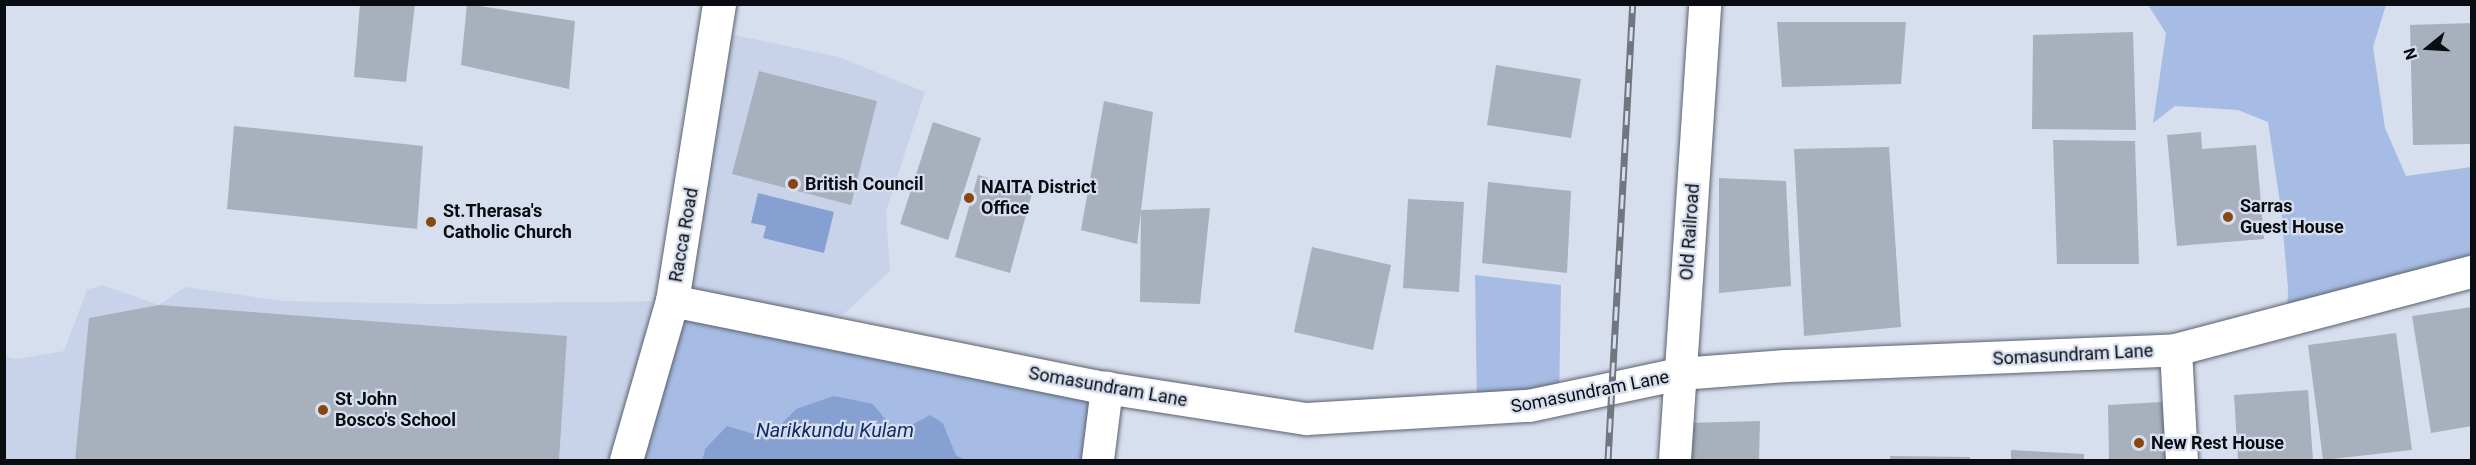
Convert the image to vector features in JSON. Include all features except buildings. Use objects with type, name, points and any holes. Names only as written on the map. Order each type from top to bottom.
[{"type":"street","name":"Racca Road","points":[[626,460],[672,301],[718,4]]},
{"type":"street","name":"Old Railroad","points":[[1675,460],[1705,4]]},
{"type":"street","name":"Somasundram Lane","points":[[672,301],[1107,388],[1307,419],[1529,406],[1612,386],[1680,374],[1786,366],[2176,350],[2472,272]]},
{"type":"street","points":[[2176,350],[2182,460]]},
{"type":"street","points":[[1098,460],[1107,388]]},
{"type":"shaded area","points":[[2148,5],[2386,5],[2373,47],[2385,128],[2406,176],[2471,167],[2471,272],[2287,320],[2288,288],[2281,209],[2268,122],[2238,110],[2175,106],[2153,123],[2166,33]]},
{"type":"shaded area","name":"St John Bosco's School","points":[[715,31],[839,57],[925,92],[886,211],[890,271],[845,313],[794,326],[626,460],[5,460],[4,356],[17,359],[64,351],[87,290],[102,285],[159,305],[185,287],[282,301],[437,304],[672,301]]},
{"type":"shaded area","points":[[1475,275],[1561,285],[1559,404],[1477,411]]},
{"type":"shaded area","points":[[672,301],[1093,386],[1098,460],[966,460],[956,455],[943,423],[897,434],[873,404],[796,409],[767,438],[705,449],[702,460],[626,460]]},
{"type":"water","points":[[758,193],[834,212],[824,253],[763,238],[766,226],[751,223]]},
{"type":"water","name":"Narikkundu Kulam","points":[[834,396],[873,404],[897,433],[930,415],[943,423],[956,455],[966,460],[702,460],[705,449],[727,426],[767,438],[796,409]]},
{"type":"railway","points":[[1608,460],[1633,4]]},
{"type":"place","name":"British Council","points":[[793,184]]},
{"type":"place","name":"NAITA District Office","points":[[969,198]]},
{"type":"place","name":"Sarras Guest House","points":[[2228,217]]},
{"type":"place","name":"St.Therasa's Catholic Church","points":[[431,222]]},
{"type":"place","name":"St John Bosco's School","points":[[323,410]]},
{"type":"place","name":"New Rest House","points":[[2139,443]]}]
